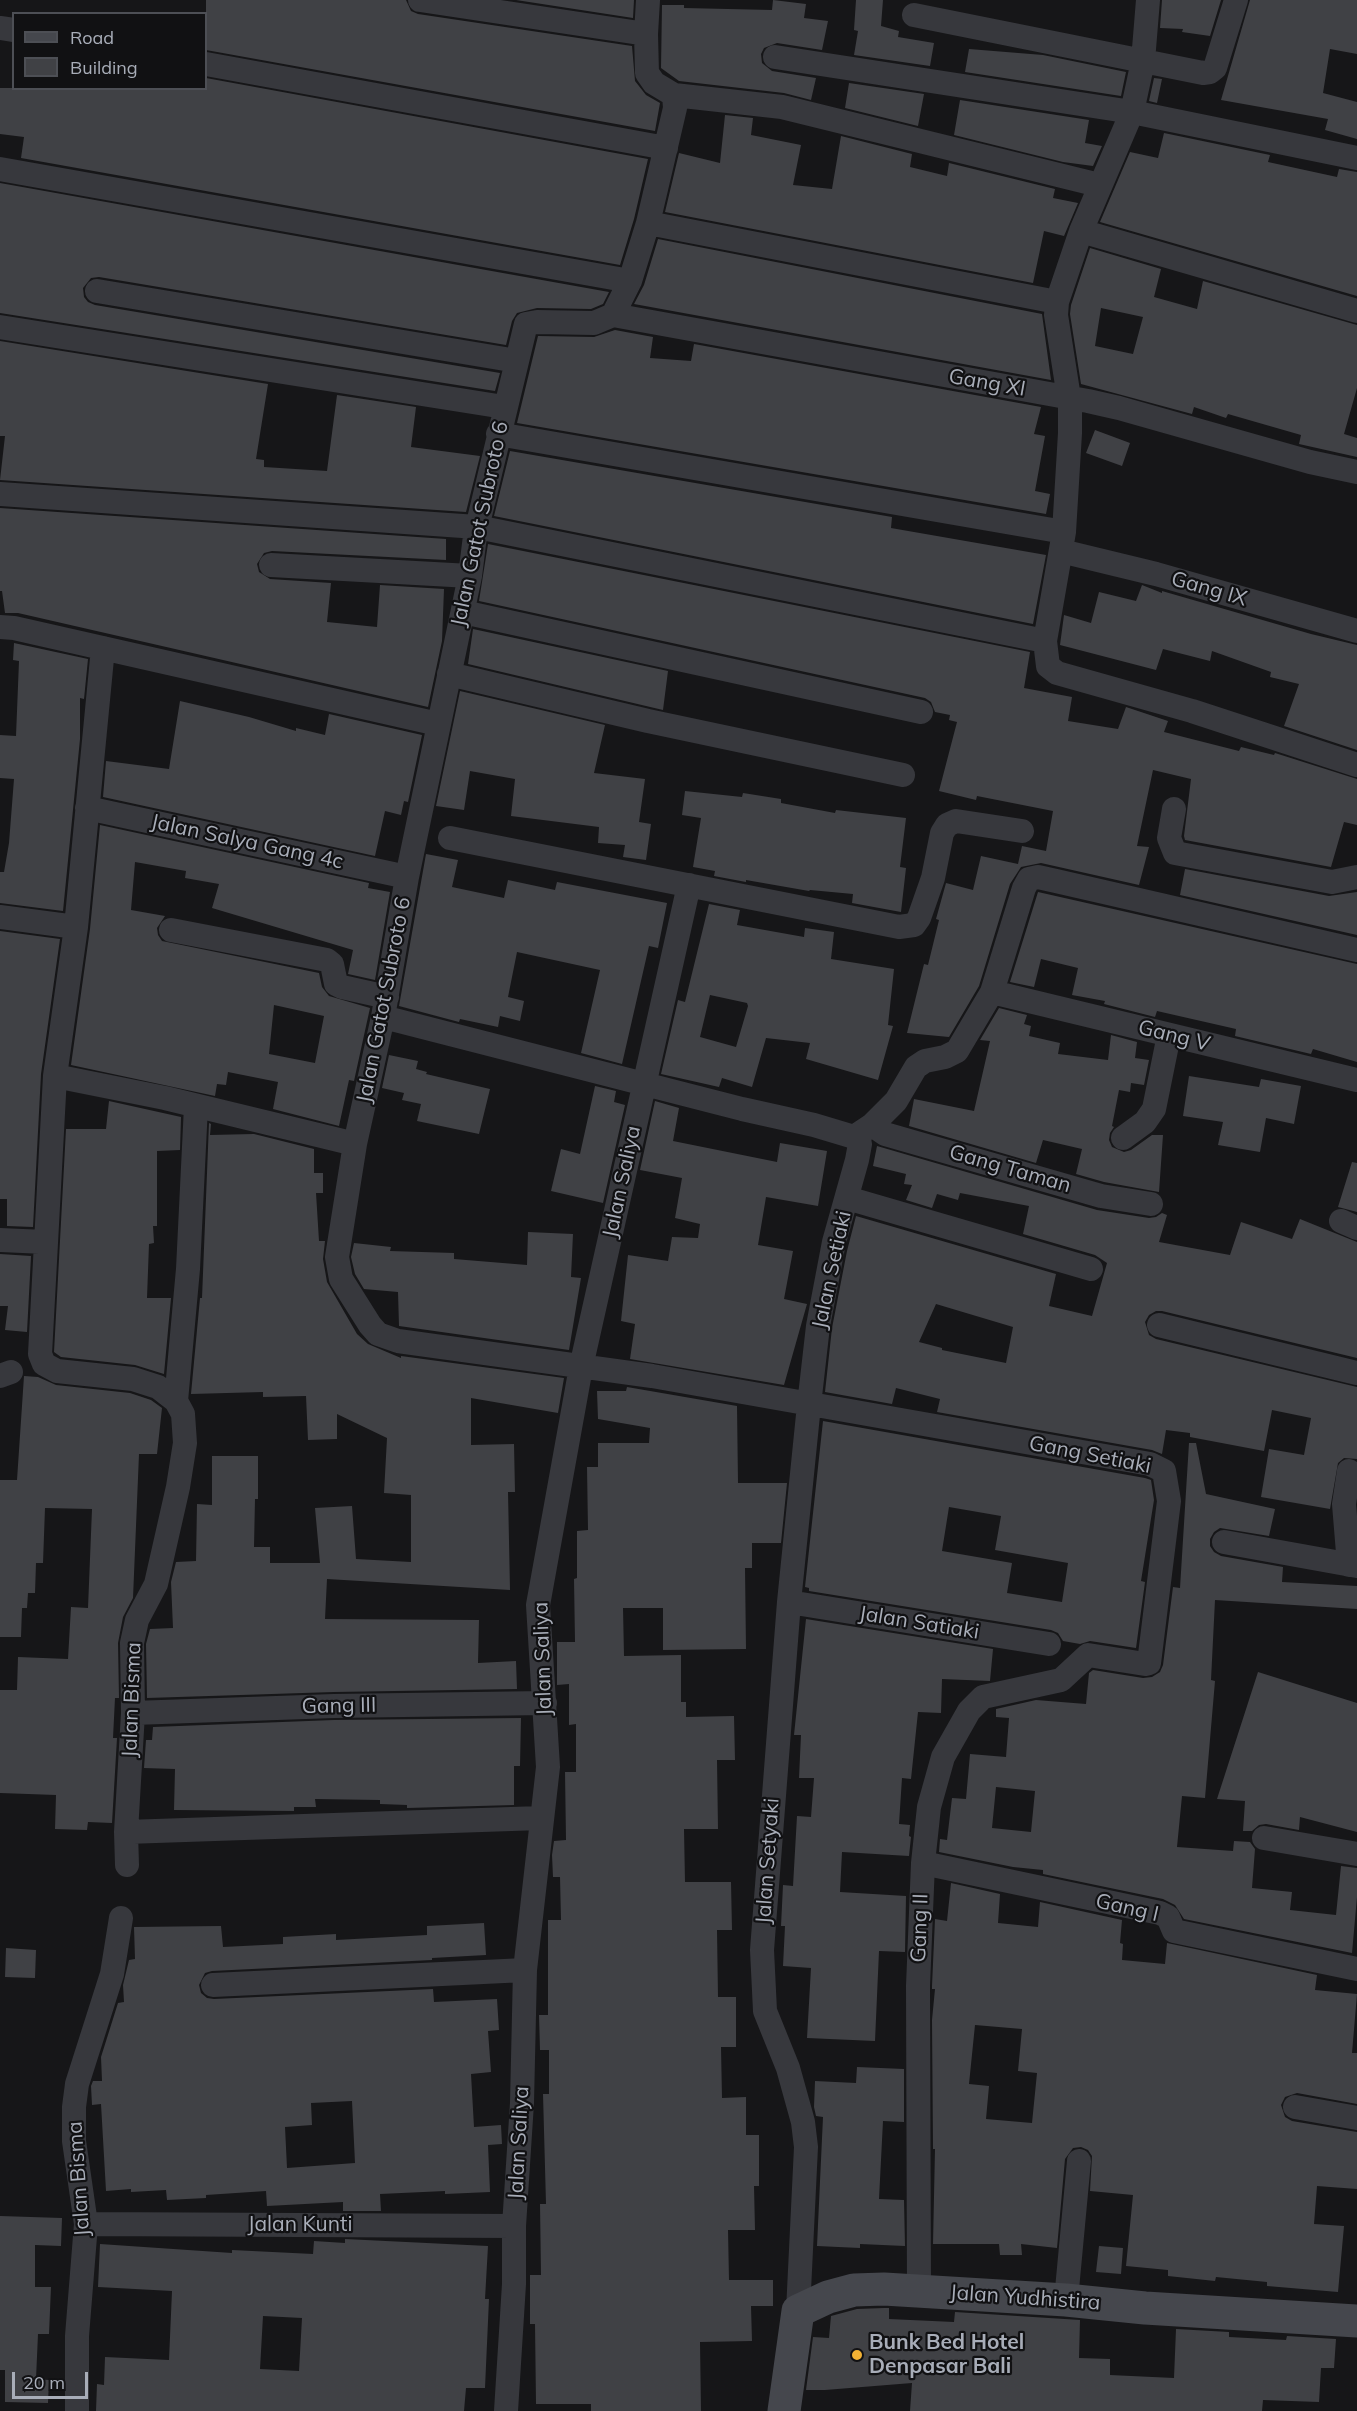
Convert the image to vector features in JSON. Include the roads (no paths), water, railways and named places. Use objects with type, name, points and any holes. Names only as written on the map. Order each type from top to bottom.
[{"type":"street","points":[[420,0],[646,34]]},
{"type":"street","points":[[648,0],[647,73],[654,83],[674,95],[782,107],[1099,185]]},
{"type":"street","points":[[1148,0],[1143,61],[1132,112],[1099,185],[1057,302],[1056,315],[1067,398],[1070,404],[1070,424],[1063,541],[1045,641],[1048,666],[1057,673],[1192,711],[1357,765]]},
{"type":"street","points":[[914,15],[1143,61],[1210,72],[1218,63],[1236,0]]},
{"type":"street","points":[[774,57],[1132,112],[1357,158]]},
{"type":"street","points":[[207,64],[666,148]]},
{"type":"street","points":[[613,315],[630,281],[648,223],[675,108],[674,95]]},
{"type":"street","points":[[0,169],[630,281]]},
{"type":"street","points":[[648,223],[1057,302]]},
{"type":"street","points":[[1081,231],[1357,311]]},
{"type":"street","points":[[97,291],[517,360]]},
{"type":"street","name":"Jalan Gatot Subroto 6","points":[[613,315],[594,323],[537,322],[526,324],[504,407],[477,527],[463,612],[407,877],[389,1008],[355,1144],[337,1257],[341,1279],[378,1334],[398,1341],[652,1376],[809,1405]]},
{"type":"street","name":"Gang XI","points":[[613,315],[1119,408],[1310,462],[1357,472]]},
{"type":"street","points":[[0,327],[504,407]]},
{"type":"street","name":"Gang IX","points":[[498,434],[1063,541],[1156,574],[1357,631]]},
{"type":"street","points":[[0,494],[477,527],[1045,641]]},
{"type":"street","points":[[271,565],[470,576]]},
{"type":"street","points":[[463,612],[921,712]]},
{"type":"street","points":[[0,627],[14,628],[438,724]]},
{"type":"street","points":[[103,648],[76,927],[55,1076],[40,1354],[44,1364],[57,1371],[133,1379],[158,1387],[176,1401]]},
{"type":"street","points":[[449,674],[648,721],[903,775]]},
{"type":"street","name":"Jalan Salya Gang 4c","points":[[87,808],[407,877]]},
{"type":"street","points":[[1174,809],[1169,838],[1175,853],[1332,882],[1357,877]]},
{"type":"street","points":[[450,838],[892,927],[914,925],[919,918],[933,878],[942,833],[947,825],[956,821],[1022,831]]},
{"type":"street","points":[[864,1131],[896,1101],[916,1067],[925,1061],[945,1057],[957,1050],[992,992],[1024,888],[1029,879],[1038,877],[1357,950]]},
{"type":"street","name":"Jalan Saliya","points":[[506,2411],[522,2103],[525,1970],[548,1767],[538,1605],[581,1367],[689,885]]},
{"type":"street","points":[[0,917],[76,927]]},
{"type":"street","points":[[171,930],[327,960],[332,964],[336,984],[389,1008]]},
{"type":"street","name":"Gang V","points":[[992,992],[1357,1080]]},
{"type":"street","name":"Jalan Gatot Subroto 6","points":[[389,1008],[644,1084],[814,1125],[864,1131]]},
{"type":"street","points":[[1123,1138],[1145,1122],[1154,1108],[1169,1035]]},
{"type":"street","points":[[55,1076],[196,1106],[355,1144]]},
{"type":"street","points":[[176,1401],[188,1269],[196,1106]]},
{"type":"street","name":"Jalan Setiaki","points":[[809,1405],[819,1326],[834,1242],[864,1131]]},
{"type":"street","name":"Gang Taman","points":[[864,1131],[885,1134],[1101,1196],[1151,1204]]},
{"type":"street","points":[[847,1198],[1091,1269]]},
{"type":"street","points":[[0,1240],[45,1242]]},
{"type":"street","points":[[1159,1325],[1357,1373]]},
{"type":"street","name":"Jalan Bisma","points":[[127,1865],[126,1832],[133,1713],[132,1643],[137,1620],[156,1584],[178,1487],[185,1443],[183,1414],[176,1401]]},
{"type":"street","name":"Jalan Setyaki","points":[[798,2311],[806,2147],[788,2068],[765,2011],[762,1950],[789,1602],[809,1405]]},
{"type":"street","name":"Gang Setiaki","points":[[809,1405],[1150,1464],[1162,1470],[1167,1483],[1169,1501],[1150,1660],[1145,1664],[1088,1656]]},
{"type":"street","points":[[1224,1542],[1353,1566],[1344,1504],[1349,1471]]},
{"type":"street","name":"Jalan Satiaki","points":[[789,1602],[1049,1644]]},
{"type":"street","name":"Gang II","points":[[919,2291],[918,1998],[923,1863],[929,1807],[943,1757],[969,1712],[983,1697],[1061,1680],[1088,1656]]},
{"type":"street","name":"Gang III","points":[[133,1713],[334,1706],[545,1703]]},
{"type":"street","points":[[126,1832],[541,1818]]},
{"type":"street","points":[[1264,1838],[1357,1854]]},
{"type":"street","name":"Gang I","points":[[923,1863],[1160,1913],[1168,1917],[1174,1931],[1357,1969]]},
{"type":"street","name":"Jalan Bisma","points":[[77,2411],[77,2336],[86,2224],[74,2141],[74,2106],[77,2084],[112,1974],[121,1918]]},
{"type":"street","points":[[213,1985],[525,1970]]},
{"type":"street","points":[[1295,2107],[1357,2118]]},
{"type":"street","points":[[1066,2300],[1079,2161]]},
{"type":"street","name":"Jalan Kunti","points":[[86,2224],[514,2226]]},
{"type":"street","name":"Jalan Yudhistira","points":[[798,2311],[836,2294],[854,2290],[919,2291],[1357,2321]]},
{"type":"street","points":[[784,2411],[798,2311]]},
{"type":"place","name":"Bunk Bed Hotel Denpasar Bali","points":[[857,2355]]}]
